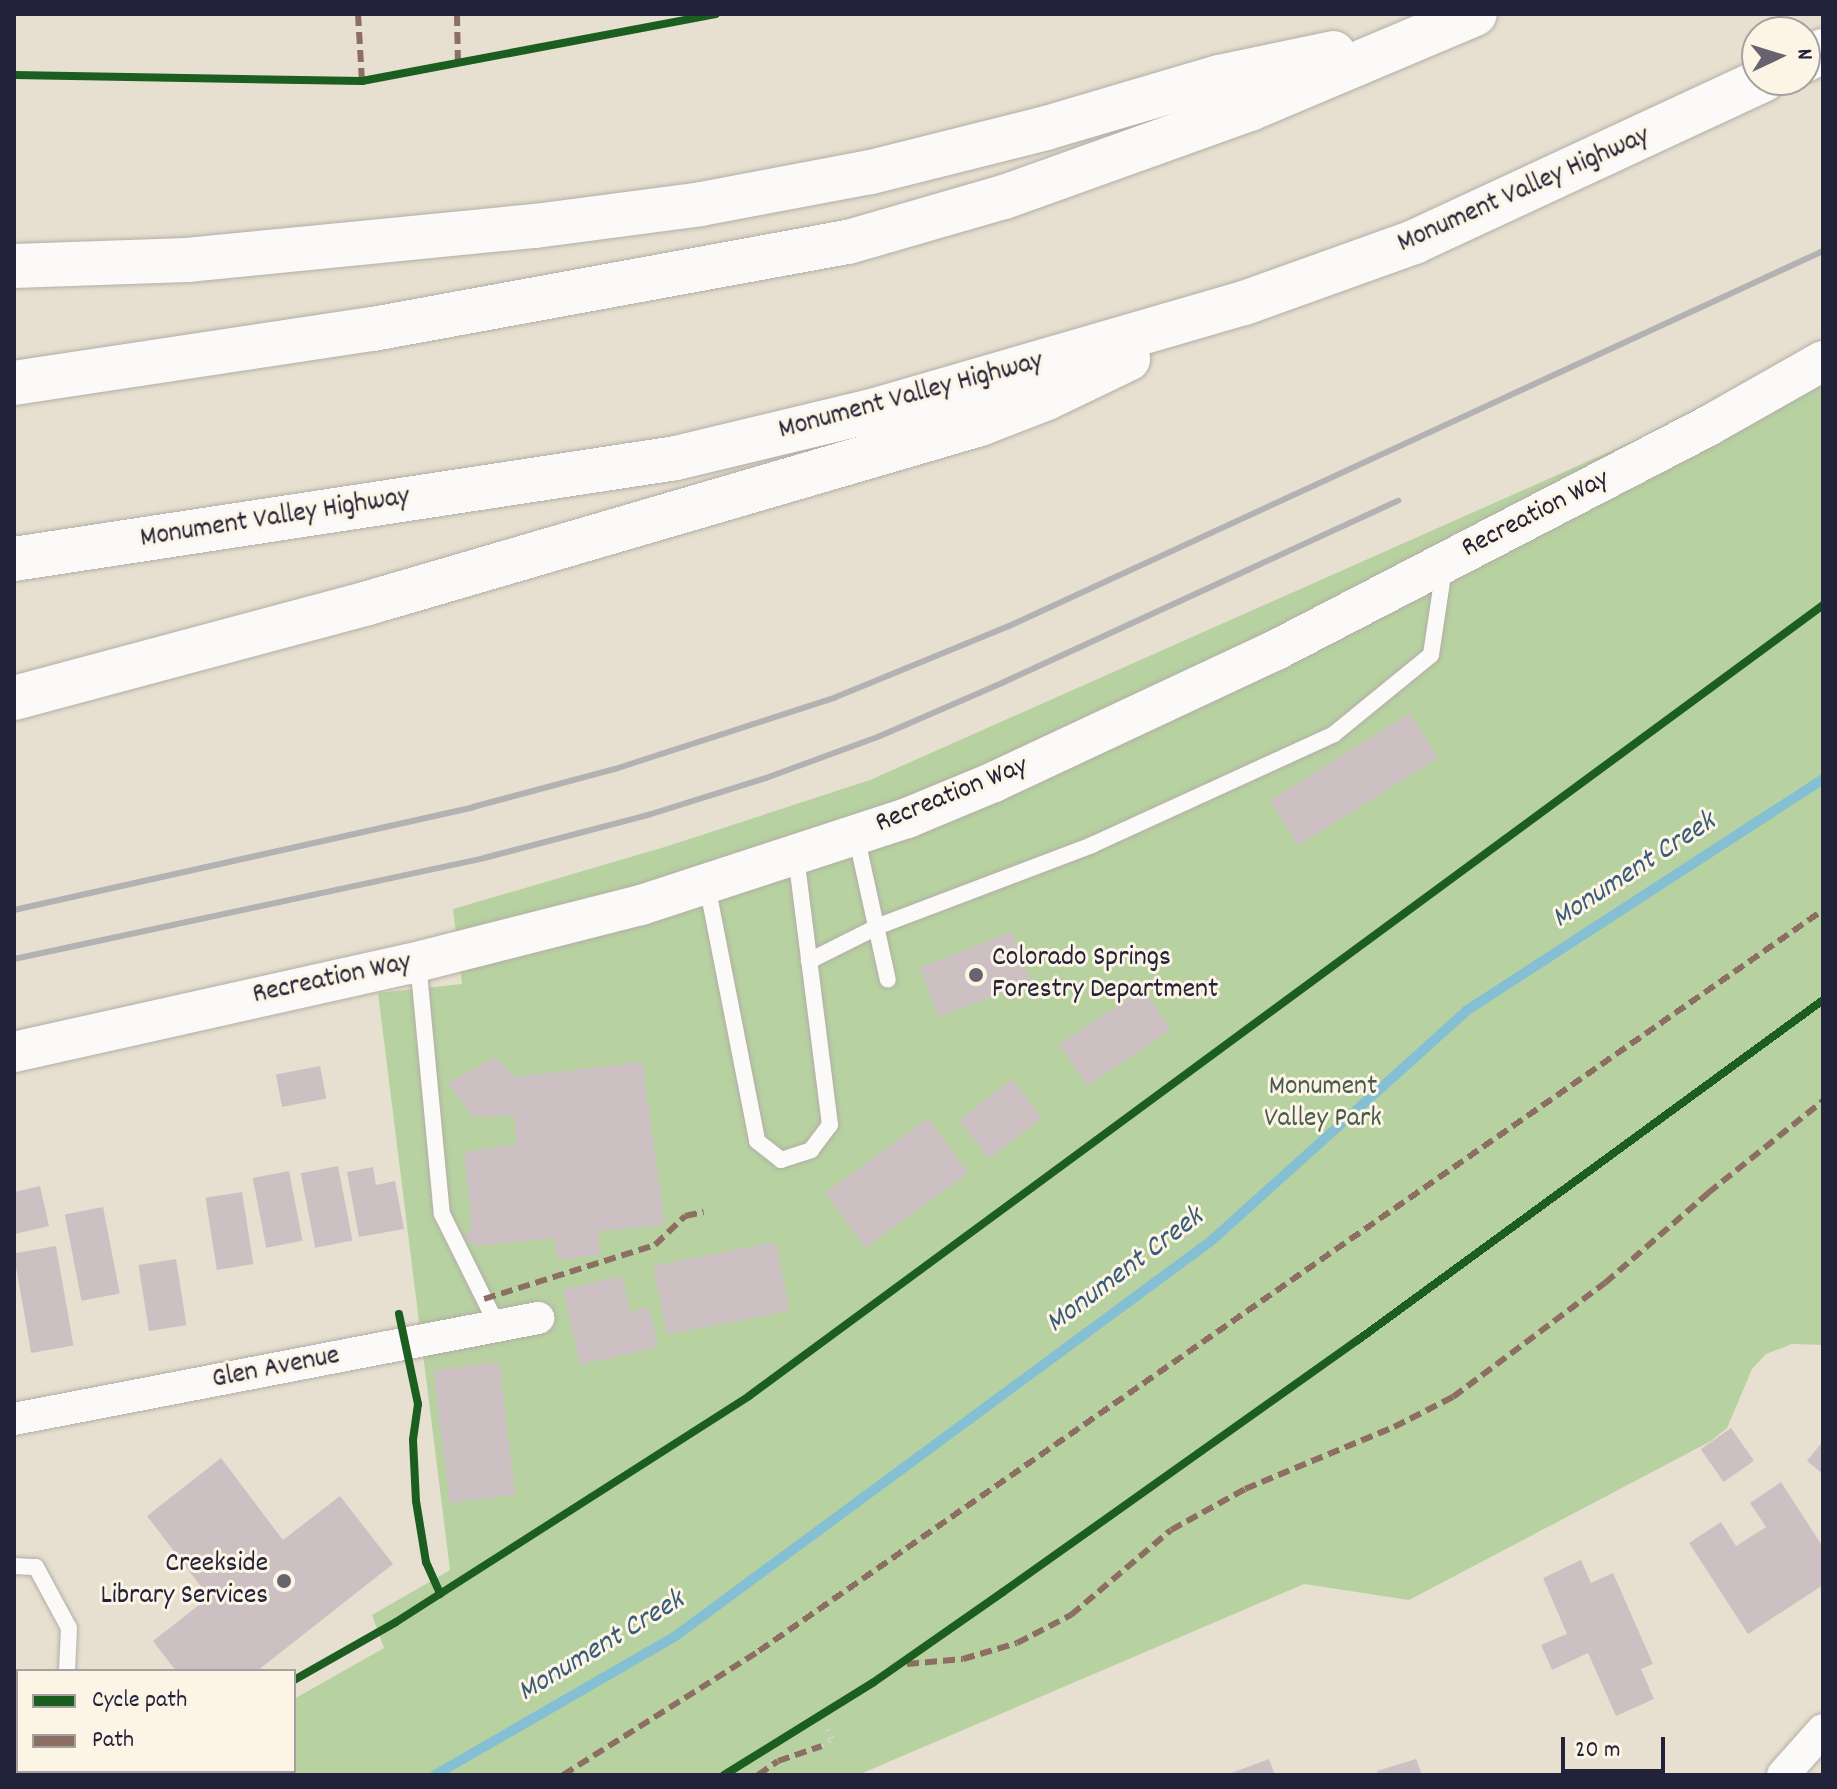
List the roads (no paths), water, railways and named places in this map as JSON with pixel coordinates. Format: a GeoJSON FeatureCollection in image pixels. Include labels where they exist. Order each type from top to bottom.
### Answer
{"type":"FeatureCollection","features":[{"type":"Feature","properties":{"kind":"highway"},"geometry":{"type":"LineString","coordinates":[[14,266],[187,260],[535,226],[701,204],[871,172],[1046,128],[1219,77],[1458,22]]}},
{"type":"Feature","properties":{"kind":"highway"},"geometry":{"type":"LineString","coordinates":[[14,383],[373,329],[848,242],[1004,197],[1250,109],[1458,22]]}},
{"type":"Feature","properties":{"kind":"highway","name":"Monument Valley Highway"},"geometry":{"type":"LineString","coordinates":[[14,559],[676,458],[872,411],[1244,303],[1414,242],[1741,90]]}},
{"type":"Feature","properties":{"kind":"highway"},"geometry":{"type":"LineString","coordinates":[[14,698],[368,603],[980,424],[1047,398],[1244,303]]}},
{"type":"Feature","properties":{"kind":"street","name":"Recreation Way"},"geometry":{"type":"LineString","coordinates":[[14,1052],[418,962],[641,905],[856,835],[994,782],[1276,650],[1708,426],[1823,361]]}},
{"type":"Feature","properties":{"kind":"street","name":"Glen Avenue"},"geometry":{"type":"LineString","coordinates":[[14,1419],[538,1318]]}},
{"type":"Feature","properties":{"kind":"street"},"geometry":{"type":"LineString","coordinates":[[1783,1775],[1823,1730]]}},
{"type":"Feature","properties":{"kind":"lane"},"geometry":{"type":"LineString","coordinates":[[809,961],[879,926],[1092,845],[1334,734],[1431,655],[1444,563]]}},
{"type":"Feature","properties":{"kind":"lane"},"geometry":{"type":"LineString","coordinates":[[856,835],[879,926],[888,980]]}},
{"type":"Feature","properties":{"kind":"lane"},"geometry":{"type":"LineString","coordinates":[[707,883],[757,1141],[781,1160],[811,1150],[830,1125],[796,855]]}},
{"type":"Feature","properties":{"kind":"lane"},"geometry":{"type":"LineString","coordinates":[[418,962],[442,1214],[497,1325]]}},
{"type":"Feature","properties":{"kind":"lane"},"geometry":{"type":"LineString","coordinates":[[14,1566],[36,1567],[69,1628],[67,1669]]}},
{"type":"Feature","properties":{"kind":"waterway","name":"Monument Creek"},"geometry":{"type":"LineString","coordinates":[[435,1775],[677,1635],[1211,1241],[1466,1011],[1823,779]]}},
{"type":"Feature","properties":{"kind":"railway"},"geometry":{"type":"LineString","coordinates":[[14,910],[473,807],[615,769],[836,697],[1007,627],[1823,251]]}},
{"type":"Feature","properties":{"kind":"railway"},"geometry":{"type":"LineString","coordinates":[[14,959],[484,858],[648,815],[766,778],[880,736],[1004,682],[1398,501]]}},
{"type":"Feature","properties":{"kind":"place","name":"Colorado Springs Forestry Department"},"geometry":{"type":"Point","coordinates":[976,975]}},
{"type":"Feature","properties":{"kind":"place","name":"Creekside Library Services"},"geometry":{"type":"Point","coordinates":[284,1581]}},
{"type":"Feature","properties":{"kind":"park label","name":"Monument Valley Park"},"geometry":{"type":"Point","coordinates":[1323,1104]}}]}
